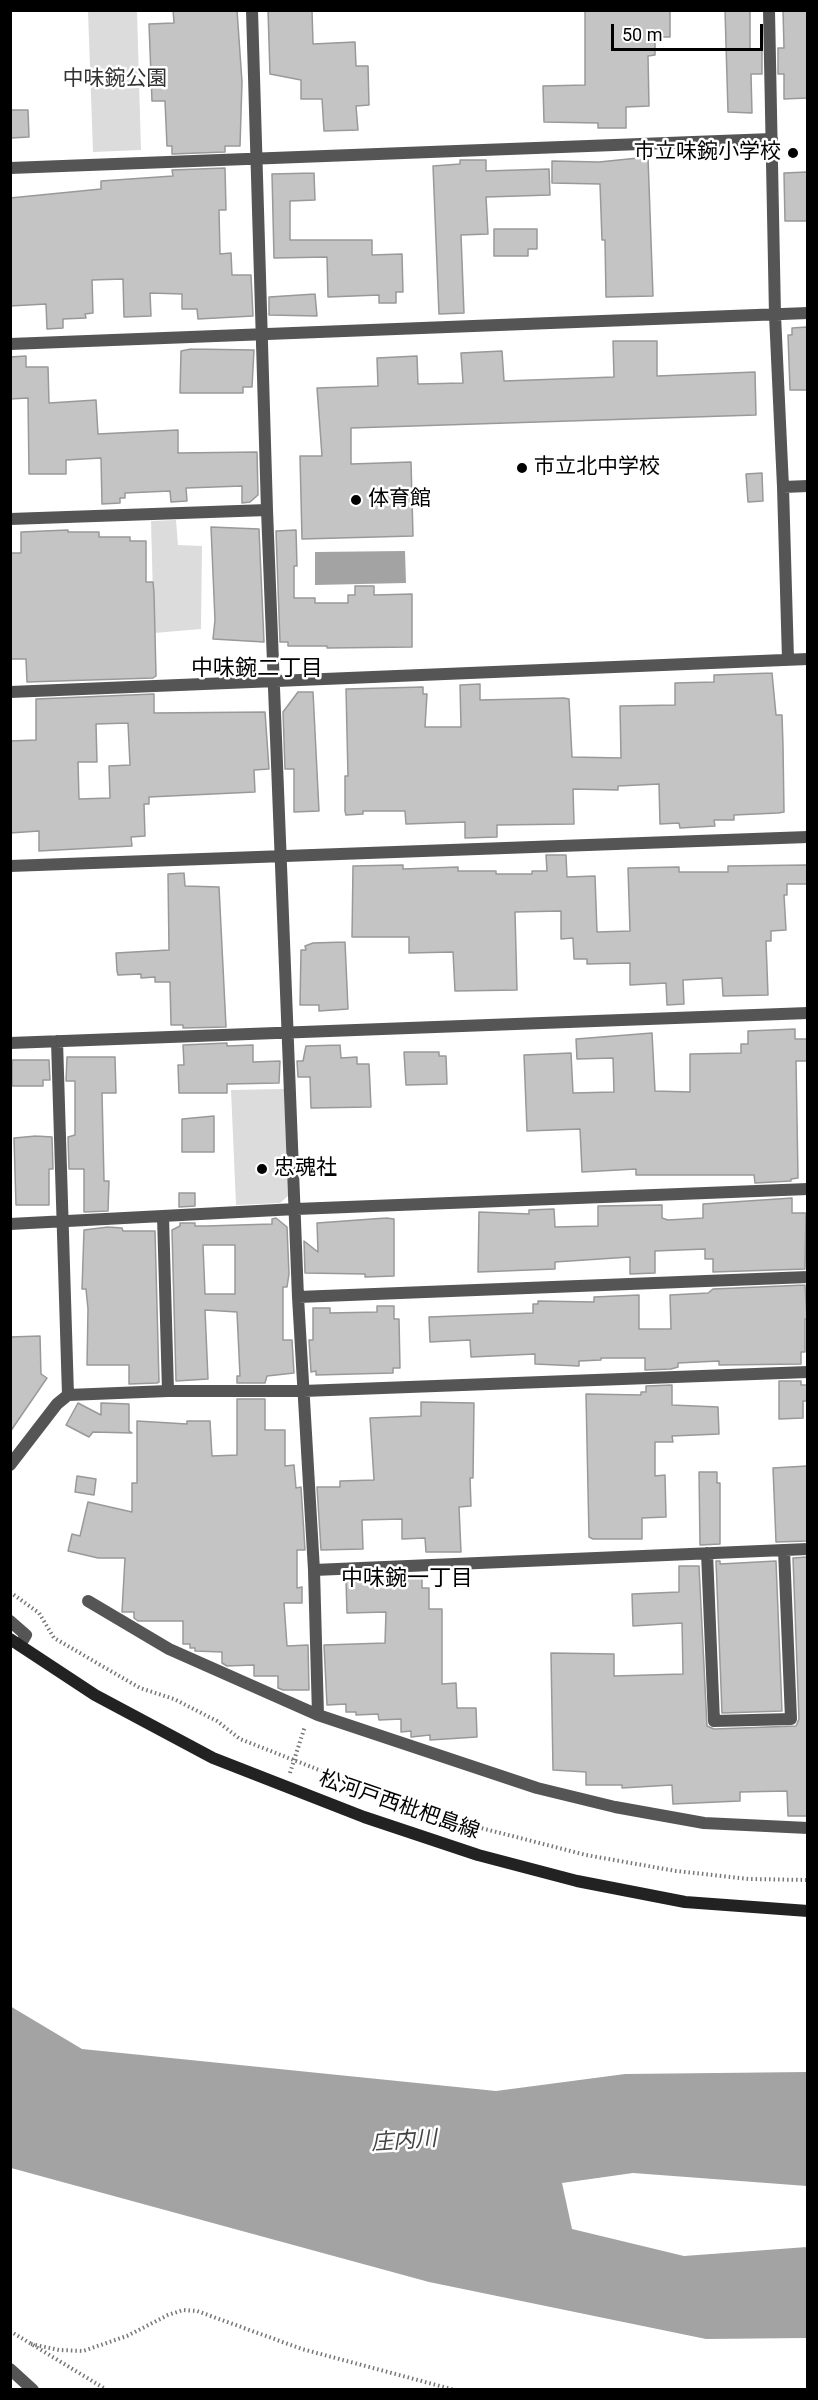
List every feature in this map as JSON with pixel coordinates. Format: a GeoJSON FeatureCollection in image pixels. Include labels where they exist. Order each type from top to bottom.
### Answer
{"type":"FeatureCollection","features":[{"type":"Feature","properties":{"kind":"main road","name":"松河戸西枇杷島線"},"geometry":{"type":"LineString","coordinates":[[15,1642],[95,1695],[213,1758],[364,1817],[478,1855],[577,1881],[685,1902],[807,1911]]}},
{"type":"Feature","properties":{"kind":"street"},"geometry":{"type":"LineString","coordinates":[[252,10],[267,510],[290,1031],[298,1297],[314,1570],[314,1713]]}},
{"type":"Feature","properties":{"kind":"street"},"geometry":{"type":"LineString","coordinates":[[770,10],[774,315],[783,487],[788,659]]}},
{"type":"Feature","properties":{"kind":"street"},"geometry":{"type":"LineString","coordinates":[[10,168],[772,139]]}},
{"type":"Feature","properties":{"kind":"street"},"geometry":{"type":"LineString","coordinates":[[10,344],[807,313]]}},
{"type":"Feature","properties":{"kind":"street"},"geometry":{"type":"LineString","coordinates":[[783,487],[807,486]]}},
{"type":"Feature","properties":{"kind":"street"},"geometry":{"type":"LineString","coordinates":[[10,519],[267,510]]}},
{"type":"Feature","properties":{"kind":"street"},"geometry":{"type":"LineString","coordinates":[[10,692],[807,659]]}},
{"type":"Feature","properties":{"kind":"street"},"geometry":{"type":"LineString","coordinates":[[10,867],[807,837]]}},
{"type":"Feature","properties":{"kind":"street"},"geometry":{"type":"LineString","coordinates":[[10,1043],[807,1013]]}},
{"type":"Feature","properties":{"kind":"street"},"geometry":{"type":"LineString","coordinates":[[57,1041],[68,1395]]}},
{"type":"Feature","properties":{"kind":"street"},"geometry":{"type":"LineString","coordinates":[[10,1224],[296,1209],[807,1189]]}},
{"type":"Feature","properties":{"kind":"street"},"geometry":{"type":"LineString","coordinates":[[163,1216],[168,1391]]}},
{"type":"Feature","properties":{"kind":"street"},"geometry":{"type":"LineString","coordinates":[[298,1297],[807,1278]]}},
{"type":"Feature","properties":{"kind":"street"},"geometry":{"type":"LineString","coordinates":[[10,1465],[57,1404],[68,1395],[168,1391],[303,1391],[807,1372]]}},
{"type":"Feature","properties":{"kind":"street"},"geometry":{"type":"LineString","coordinates":[[314,1570],[807,1549]]}},
{"type":"Feature","properties":{"kind":"street"},"geometry":{"type":"LineString","coordinates":[[707,1553],[714,1721],[791,1719],[784,1550]]}},
{"type":"Feature","properties":{"kind":"street"},"geometry":{"type":"LineString","coordinates":[[88,1601],[169,1648],[314,1713],[537,1788],[615,1807],[704,1823],[807,1828]]}},
{"type":"Feature","properties":{"kind":"street"},"geometry":{"type":"LineString","coordinates":[[10,1621],[26,1635],[15,1642]]}},
{"type":"Feature","properties":{"kind":"street"},"geometry":{"type":"LineString","coordinates":[[10,2369],[33,2390]]}},
{"type":"Feature","properties":{"kind":"path"},"geometry":{"type":"LineString","coordinates":[[10,1592],[39,1613],[54,1638],[140,1689],[174,1699],[217,1721],[240,1739],[294,1758],[378,1793],[481,1828],[586,1855],[676,1871],[749,1879],[807,1880]]}},
{"type":"Feature","properties":{"kind":"path"},"geometry":{"type":"LineString","coordinates":[[285,1786],[294,1758],[314,1713]]}},
{"type":"Feature","properties":{"kind":"path"},"geometry":{"type":"LineString","coordinates":[[31,2344],[59,2350],[83,2351],[127,2336],[168,2315],[183,2310],[197,2311],[302,2349],[455,2390]]}},
{"type":"Feature","properties":{"kind":"path"},"geometry":{"type":"LineString","coordinates":[[10,2331],[107,2390]]}},
{"type":"Feature","properties":{"kind":"green space","name":"中味鋺公園"},"geometry":{"type":"Polygon","coordinates":[[[88,11],[137,11],[141,150],[93,152],[88,11]]]}},
{"type":"Feature","properties":{"kind":"green space"},"geometry":{"type":"Polygon","coordinates":[[[176,520],[178,545],[202,546],[201,629],[154,633],[151,521],[176,520]]]}},
{"type":"Feature","properties":{"kind":"green space"},"geometry":{"type":"Polygon","coordinates":[[[284,1089],[288,1196],[280,1203],[236,1205],[231,1090],[284,1089]]]}},
{"type":"Feature","properties":{"kind":"water"},"geometry":{"type":"Polygon","coordinates":[[[405,551],[406,583],[315,585],[315,552],[405,551]]]}},
{"type":"Feature","properties":{"kind":"water","name":"庄内川"},"geometry":{"type":"Polygon","coordinates":[[[10,2006],[82,2049],[496,2091],[625,2074],[807,2072],[807,2186],[633,2173],[562,2183],[572,2229],[684,2256],[807,2247],[807,2338],[706,2339],[429,2282],[11,2168],[10,2006]]]}},
{"type":"Feature","properties":{"kind":"building"},"geometry":{"type":"Polygon","coordinates":[[[173,10],[237,10],[242,82],[240,146],[225,146],[225,152],[172,154],[172,146],[167,146],[165,101],[152,101],[149,24],[174,23],[173,10]]]}},
{"type":"Feature","properties":{"kind":"building"},"geometry":{"type":"Polygon","coordinates":[[[268,10],[312,10],[313,44],[355,42],[356,66],[368,66],[369,105],[356,106],[358,130],[324,131],[322,99],[301,99],[301,80],[270,74],[268,10]]]}},
{"type":"Feature","properties":{"kind":"building"},"geometry":{"type":"Polygon","coordinates":[[[585,10],[670,10],[670,37],[655,37],[655,55],[648,56],[649,106],[626,107],[626,128],[598,128],[598,123],[544,122],[543,86],[585,85],[585,10]]]}},
{"type":"Feature","properties":{"kind":"building"},"geometry":{"type":"Polygon","coordinates":[[[725,10],[750,10],[750,49],[762,49],[762,74],[751,74],[752,113],[728,112],[725,10]]]}},
{"type":"Feature","properties":{"kind":"building"},"geometry":{"type":"Polygon","coordinates":[[[783,10],[807,10],[807,98],[784,99],[784,74],[778,74],[778,48],[784,48],[783,10]]]}},
{"type":"Feature","properties":{"kind":"building"},"geometry":{"type":"Polygon","coordinates":[[[10,110],[28,110],[29,137],[11,138],[10,110]]]}},
{"type":"Feature","properties":{"kind":"building"},"geometry":{"type":"Polygon","coordinates":[[[648,157],[653,296],[606,297],[605,240],[602,240],[600,184],[552,183],[552,161],[599,162],[648,157]]]}},
{"type":"Feature","properties":{"kind":"building"},"geometry":{"type":"Polygon","coordinates":[[[460,160],[486,160],[486,171],[549,169],[550,195],[486,197],[488,234],[461,235],[464,313],[439,314],[433,166],[460,164],[460,160]]]}},
{"type":"Feature","properties":{"kind":"building"},"geometry":{"type":"Polygon","coordinates":[[[225,168],[226,210],[219,210],[220,254],[231,253],[232,275],[251,275],[253,316],[198,319],[197,309],[182,309],[182,294],[150,293],[151,316],[124,317],[123,279],[92,280],[93,313],[85,314],[86,318],[63,319],[63,328],[47,329],[46,304],[10,306],[10,198],[101,189],[101,181],[173,176],[172,170],[225,168]]]}},
{"type":"Feature","properties":{"kind":"building"},"geometry":{"type":"Polygon","coordinates":[[[807,172],[807,221],[785,221],[784,173],[807,172]]]}},
{"type":"Feature","properties":{"kind":"building"},"geometry":{"type":"Polygon","coordinates":[[[314,173],[315,200],[290,201],[290,240],[372,240],[372,255],[402,254],[403,292],[396,292],[396,303],[379,303],[379,295],[328,297],[327,257],[274,258],[272,174],[314,173]]]}},
{"type":"Feature","properties":{"kind":"building"},"geometry":{"type":"Polygon","coordinates":[[[494,229],[537,229],[537,249],[528,249],[528,256],[494,256],[494,229]]]}},
{"type":"Feature","properties":{"kind":"building"},"geometry":{"type":"Polygon","coordinates":[[[315,294],[317,316],[269,315],[269,297],[315,294]]]}},
{"type":"Feature","properties":{"kind":"building"},"geometry":{"type":"Polygon","coordinates":[[[807,327],[807,390],[790,390],[788,335],[792,335],[792,328],[807,327]]]}},
{"type":"Feature","properties":{"kind":"building"},"geometry":{"type":"Polygon","coordinates":[[[613,341],[657,341],[657,376],[755,372],[756,415],[351,428],[351,464],[411,462],[413,536],[302,539],[300,456],[322,456],[317,388],[378,386],[377,358],[417,356],[418,384],[463,383],[461,353],[502,351],[504,381],[614,377],[613,341]]]}},
{"type":"Feature","properties":{"kind":"building"},"geometry":{"type":"Polygon","coordinates":[[[191,349],[254,350],[252,387],[243,387],[243,393],[180,393],[181,351],[191,349]]]}},
{"type":"Feature","properties":{"kind":"building"},"geometry":{"type":"Polygon","coordinates":[[[26,356],[26,367],[48,367],[49,403],[96,400],[98,434],[178,430],[178,453],[257,452],[258,495],[250,502],[242,503],[242,486],[186,488],[187,501],[171,502],[170,491],[125,493],[125,498],[120,498],[120,503],[102,504],[101,458],[66,460],[66,474],[29,474],[28,398],[10,399],[10,357],[26,356]]]}},
{"type":"Feature","properties":{"kind":"building"},"geometry":{"type":"Polygon","coordinates":[[[762,473],[763,501],[748,502],[746,474],[762,473]]]}},
{"type":"Feature","properties":{"kind":"building"},"geometry":{"type":"Polygon","coordinates":[[[211,527],[259,529],[264,642],[213,639],[215,620],[211,527]]]}},
{"type":"Feature","properties":{"kind":"building"},"geometry":{"type":"Polygon","coordinates":[[[68,530],[68,532],[99,532],[99,537],[130,537],[130,541],[146,541],[146,582],[153,582],[154,593],[156,676],[153,678],[27,682],[26,659],[10,659],[10,553],[21,553],[21,532],[68,530]]]}},
{"type":"Feature","properties":{"kind":"building"},"geometry":{"type":"Polygon","coordinates":[[[296,530],[297,566],[294,566],[294,598],[315,598],[315,603],[348,603],[348,595],[355,595],[355,586],[374,586],[374,595],[412,594],[412,647],[327,648],[327,646],[288,646],[288,642],[280,642],[276,531],[296,530]]]}},
{"type":"Feature","properties":{"kind":"building"},"geometry":{"type":"Polygon","coordinates":[[[772,673],[776,715],[782,715],[784,812],[734,815],[734,820],[714,820],[715,826],[680,828],[679,823],[660,824],[659,784],[618,786],[618,790],[573,789],[574,824],[497,825],[497,837],[465,838],[465,822],[406,824],[405,811],[363,811],[363,814],[346,815],[345,776],[348,776],[346,689],[423,687],[423,694],[427,694],[425,727],[461,727],[460,685],[480,684],[480,700],[569,699],[572,757],[621,758],[620,706],[675,705],[675,683],[714,682],[714,675],[772,673]]]}},
{"type":"Feature","properties":{"kind":"building"},"geometry":{"type":"Polygon","coordinates":[[[298,692],[313,692],[319,811],[294,812],[294,769],[285,769],[283,712],[298,692]]]}},
{"type":"Feature","properties":{"kind":"building"},"geometry":{"type":"Polygon","coordinates":[[[154,694],[154,713],[265,712],[269,769],[254,770],[255,792],[149,797],[149,804],[144,804],[145,836],[131,837],[132,846],[39,851],[39,831],[10,833],[10,741],[36,740],[36,699],[154,694]],[[128,723],[96,724],[97,762],[78,762],[79,799],[110,798],[109,766],[130,765],[128,723]]]}},
{"type":"Feature","properties":{"kind":"building"},"geometry":{"type":"Polygon","coordinates":[[[546,855],[566,855],[567,877],[595,876],[597,932],[630,931],[628,868],[679,867],[679,872],[728,872],[728,866],[807,865],[807,884],[787,884],[787,895],[784,895],[786,930],[771,931],[771,941],[766,941],[768,995],[723,996],[722,978],[683,980],[684,1004],[667,1005],[666,983],[630,985],[630,963],[587,964],[587,959],[574,959],[573,938],[561,939],[561,911],[515,912],[517,990],[455,991],[453,952],[409,953],[409,937],[352,937],[353,866],[403,865],[403,869],[458,867],[458,871],[532,874],[532,871],[547,871],[546,855]]]}},
{"type":"Feature","properties":{"kind":"building"},"geometry":{"type":"Polygon","coordinates":[[[184,873],[185,886],[219,887],[226,1027],[183,1028],[183,1025],[171,1025],[170,982],[155,982],[155,977],[141,978],[141,974],[118,975],[116,953],[169,950],[168,874],[184,873]]]}},
{"type":"Feature","properties":{"kind":"building"},"geometry":{"type":"Polygon","coordinates":[[[345,942],[348,1009],[319,1011],[319,1005],[300,1005],[301,950],[306,950],[305,946],[313,943],[345,942]]]}},
{"type":"Feature","properties":{"kind":"building"},"geometry":{"type":"Polygon","coordinates":[[[795,1029],[795,1039],[807,1039],[807,1061],[796,1061],[798,1178],[791,1179],[791,1181],[755,1183],[754,1175],[636,1175],[636,1169],[582,1172],[580,1129],[527,1131],[524,1055],[571,1053],[573,1093],[614,1092],[613,1058],[577,1059],[576,1039],[652,1033],[655,1091],[690,1092],[690,1054],[741,1053],[741,1044],[748,1044],[748,1031],[795,1029]]]}},
{"type":"Feature","properties":{"kind":"building"},"geometry":{"type":"Polygon","coordinates":[[[227,1043],[227,1046],[253,1045],[253,1062],[280,1061],[279,1083],[227,1084],[227,1093],[179,1093],[178,1065],[184,1065],[183,1045],[227,1043]]]}},
{"type":"Feature","properties":{"kind":"building"},"geometry":{"type":"Polygon","coordinates":[[[340,1045],[341,1058],[357,1057],[357,1064],[369,1064],[371,1107],[311,1108],[310,1077],[298,1077],[297,1061],[303,1061],[306,1046],[340,1045]]]}},
{"type":"Feature","properties":{"kind":"building"},"geometry":{"type":"Polygon","coordinates":[[[404,1052],[439,1052],[439,1056],[446,1056],[447,1084],[406,1085],[404,1052]]]}},
{"type":"Feature","properties":{"kind":"building"},"geometry":{"type":"Polygon","coordinates":[[[67,1057],[115,1057],[116,1093],[102,1093],[104,1181],[109,1181],[108,1211],[84,1212],[84,1169],[69,1169],[68,1137],[75,1135],[75,1081],[66,1081],[67,1057]]]}},
{"type":"Feature","properties":{"kind":"building"},"geometry":{"type":"Polygon","coordinates":[[[12,1060],[49,1060],[50,1080],[43,1080],[43,1086],[12,1086],[12,1060]]]}},
{"type":"Feature","properties":{"kind":"building"},"geometry":{"type":"Polygon","coordinates":[[[214,1116],[214,1152],[182,1152],[182,1119],[214,1116]]]}},
{"type":"Feature","properties":{"kind":"building"},"geometry":{"type":"Polygon","coordinates":[[[52,1137],[53,1169],[49,1169],[49,1205],[16,1205],[14,1138],[52,1137]]]}},
{"type":"Feature","properties":{"kind":"building"},"geometry":{"type":"Polygon","coordinates":[[[179,1193],[195,1193],[195,1206],[179,1207],[179,1193]]]}},
{"type":"Feature","properties":{"kind":"building"},"geometry":{"type":"Polygon","coordinates":[[[792,1198],[792,1213],[806,1213],[805,1269],[713,1272],[713,1259],[705,1259],[705,1249],[655,1251],[655,1273],[630,1274],[630,1257],[555,1262],[555,1269],[478,1272],[479,1212],[529,1214],[529,1210],[554,1209],[555,1227],[598,1226],[598,1206],[662,1205],[662,1218],[668,1220],[703,1218],[703,1204],[792,1198]]]}},
{"type":"Feature","properties":{"kind":"building"},"geometry":{"type":"Polygon","coordinates":[[[276,1218],[287,1227],[289,1274],[287,1287],[283,1287],[283,1340],[292,1340],[294,1373],[267,1376],[265,1383],[237,1383],[237,1376],[240,1376],[237,1312],[205,1310],[208,1379],[176,1381],[172,1230],[180,1226],[180,1223],[195,1223],[195,1226],[272,1224],[272,1219],[276,1218]],[[203,1245],[205,1294],[235,1294],[235,1245],[203,1245]]]}},
{"type":"Feature","properties":{"kind":"building"},"geometry":{"type":"Polygon","coordinates":[[[394,1219],[394,1276],[365,1277],[365,1274],[305,1273],[304,1241],[318,1252],[317,1223],[394,1219]]]}},
{"type":"Feature","properties":{"kind":"building"},"geometry":{"type":"Polygon","coordinates":[[[122,1228],[123,1231],[155,1231],[159,1382],[157,1383],[129,1384],[129,1365],[87,1365],[88,1309],[86,1289],[82,1289],[84,1230],[122,1228]]]}},
{"type":"Feature","properties":{"kind":"building"},"geometry":{"type":"Polygon","coordinates":[[[805,1285],[807,1319],[805,1319],[805,1352],[801,1352],[801,1364],[719,1365],[719,1361],[678,1363],[678,1367],[671,1369],[645,1370],[645,1358],[601,1358],[601,1360],[579,1361],[579,1366],[535,1364],[535,1354],[471,1357],[470,1340],[430,1342],[429,1317],[533,1313],[533,1304],[538,1304],[538,1301],[594,1302],[594,1297],[639,1295],[639,1329],[671,1329],[670,1295],[708,1293],[713,1289],[805,1285]]]}},
{"type":"Feature","properties":{"kind":"building"},"geometry":{"type":"Polygon","coordinates":[[[377,1306],[394,1306],[394,1319],[399,1319],[400,1368],[393,1368],[393,1373],[316,1375],[316,1371],[311,1372],[309,1340],[313,1340],[313,1308],[330,1308],[330,1313],[377,1312],[377,1306]]]}},
{"type":"Feature","properties":{"kind":"building"},"geometry":{"type":"Polygon","coordinates":[[[40,1336],[41,1374],[47,1378],[10,1432],[10,1337],[40,1336]]]}},
{"type":"Feature","properties":{"kind":"building"},"geometry":{"type":"Polygon","coordinates":[[[779,1381],[801,1381],[801,1385],[807,1385],[807,1401],[803,1401],[803,1418],[779,1419],[779,1381]]]}},
{"type":"Feature","properties":{"kind":"building"},"geometry":{"type":"Polygon","coordinates":[[[672,1385],[672,1405],[718,1407],[719,1434],[672,1436],[673,1442],[655,1442],[655,1476],[665,1475],[666,1517],[642,1518],[642,1539],[593,1539],[589,1537],[586,1394],[641,1395],[641,1392],[646,1392],[646,1386],[672,1385]]]}},
{"type":"Feature","properties":{"kind":"building"},"geometry":{"type":"Polygon","coordinates":[[[237,1399],[265,1399],[265,1430],[285,1430],[285,1466],[294,1465],[296,1488],[301,1487],[305,1550],[297,1550],[297,1588],[302,1587],[302,1603],[284,1603],[287,1646],[308,1645],[309,1690],[283,1690],[278,1688],[278,1676],[254,1676],[254,1665],[227,1666],[222,1663],[222,1652],[195,1651],[195,1648],[190,1648],[190,1644],[183,1644],[183,1621],[138,1621],[134,1618],[134,1612],[122,1612],[125,1558],[98,1558],[68,1551],[72,1534],[80,1536],[88,1502],[132,1512],[132,1483],[137,1483],[137,1421],[187,1424],[187,1421],[210,1421],[212,1456],[237,1455],[237,1399]]]}},
{"type":"Feature","properties":{"kind":"building"},"geometry":{"type":"Polygon","coordinates":[[[421,1402],[474,1403],[473,1478],[470,1478],[471,1506],[459,1507],[461,1552],[426,1552],[425,1538],[402,1539],[402,1519],[362,1520],[363,1549],[321,1550],[317,1487],[340,1487],[340,1481],[374,1480],[370,1418],[421,1416],[421,1402]]]}},
{"type":"Feature","properties":{"kind":"building"},"geometry":{"type":"Polygon","coordinates":[[[78,1403],[101,1415],[101,1403],[129,1404],[129,1431],[132,1433],[93,1432],[89,1437],[66,1425],[78,1403]]]}},
{"type":"Feature","properties":{"kind":"building"},"geometry":{"type":"Polygon","coordinates":[[[807,1466],[807,1541],[776,1542],[773,1468],[807,1466]]]}},
{"type":"Feature","properties":{"kind":"building"},"geometry":{"type":"Polygon","coordinates":[[[699,1472],[717,1472],[717,1483],[720,1483],[720,1544],[700,1545],[699,1472]]]}},
{"type":"Feature","properties":{"kind":"building"},"geometry":{"type":"Polygon","coordinates":[[[77,1476],[96,1479],[94,1495],[75,1492],[77,1476]]]}},
{"type":"Feature","properties":{"kind":"building"},"geometry":{"type":"Polygon","coordinates":[[[807,1557],[807,1816],[788,1816],[787,1791],[740,1792],[740,1801],[673,1804],[672,1785],[622,1788],[622,1785],[586,1785],[586,1772],[553,1770],[551,1653],[614,1654],[614,1676],[683,1674],[682,1623],[633,1626],[632,1594],[679,1592],[679,1566],[699,1566],[707,1726],[714,1729],[796,1726],[799,1719],[793,1558],[807,1557]]]}},
{"type":"Feature","properties":{"kind":"building"},"geometry":{"type":"Polygon","coordinates":[[[716,1561],[720,1561],[720,1564],[776,1561],[782,1711],[722,1713],[716,1561]]]}},
{"type":"Feature","properties":{"kind":"building"},"geometry":{"type":"Polygon","coordinates":[[[407,1577],[422,1577],[422,1588],[429,1588],[429,1609],[442,1609],[442,1684],[456,1683],[457,1708],[476,1708],[477,1737],[430,1740],[430,1735],[411,1737],[411,1731],[401,1732],[401,1719],[379,1720],[378,1714],[356,1715],[356,1712],[346,1712],[346,1704],[327,1705],[324,1645],[385,1643],[386,1612],[347,1613],[346,1580],[407,1582],[407,1577]]]}},
{"type":"Feature","properties":{"kind":"place","name":"市立味鋺小学校"},"geometry":{"type":"Point","coordinates":[793,153]}},
{"type":"Feature","properties":{"kind":"place","name":"市立北中学校"},"geometry":{"type":"Point","coordinates":[522,468]}},
{"type":"Feature","properties":{"kind":"place","name":"体育館"},"geometry":{"type":"Point","coordinates":[356,500]}},
{"type":"Feature","properties":{"kind":"place","name":"忠魂社"},"geometry":{"type":"Point","coordinates":[262,1169]}},
{"type":"Feature","properties":{"kind":"district","name":"中味鋺二丁目"},"geometry":{"type":"Point","coordinates":[257,669]}},
{"type":"Feature","properties":{"kind":"district","name":"中味鋺一丁目"},"geometry":{"type":"Point","coordinates":[407,1579]}}]}
